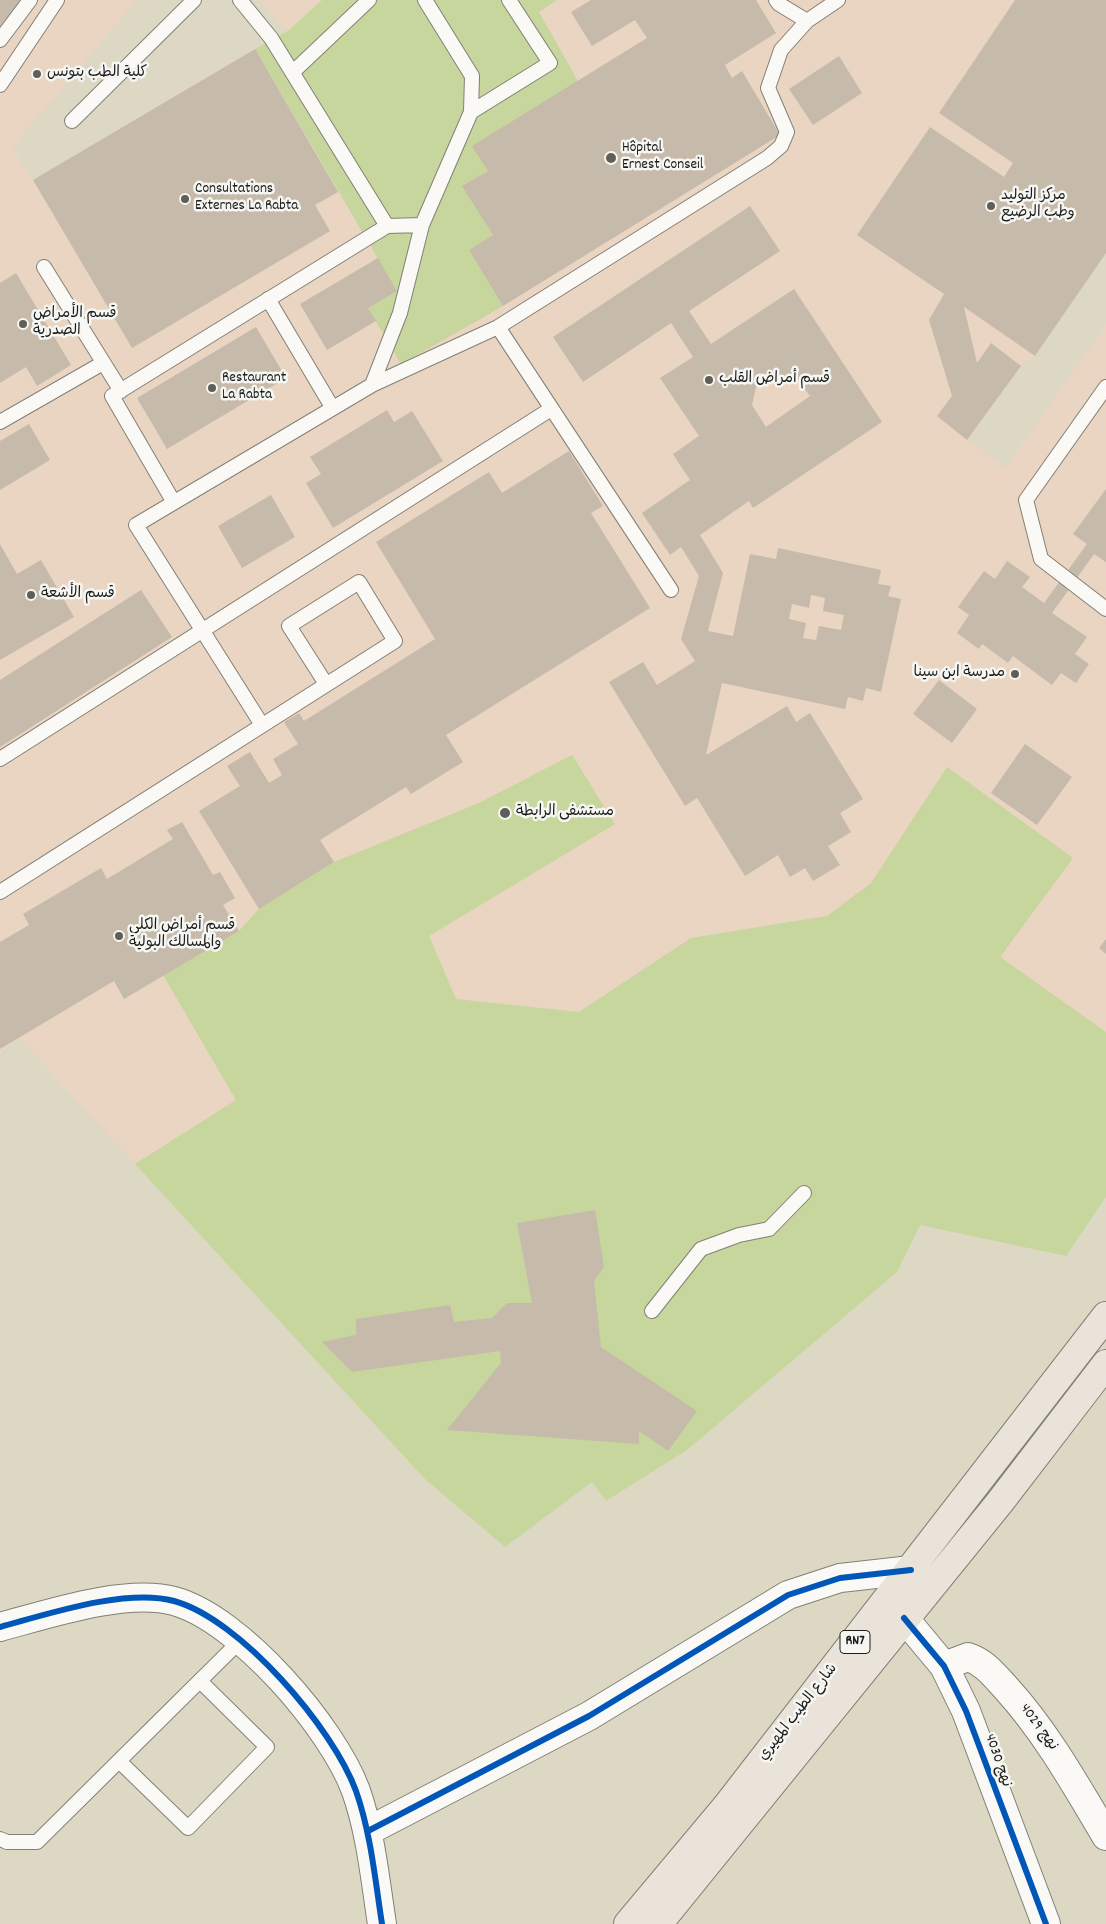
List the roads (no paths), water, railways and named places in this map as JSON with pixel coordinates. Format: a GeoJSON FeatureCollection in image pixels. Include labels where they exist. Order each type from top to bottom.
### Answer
{"type":"FeatureCollection","features":[{"type":"Feature","properties":{"kind":"main road","name":"شارع الطيب المهيري"},"geometry":{"type":"LineString","coordinates":[[628,1924],[726,1807],[1106,1316]]}},
{"type":"Feature","properties":{"kind":"main road","name":"شارع الطيب المهيري"},"geometry":{"type":"LineString","coordinates":[[658,1924],[904,1618],[1000,1502],[1103,1368]]}},
{"type":"Feature","properties":{"kind":"street"},"geometry":{"type":"LineString","coordinates":[[368,1831],[589,1716],[788,1595],[840,1578],[911,1570]]}},
{"type":"Feature","properties":{"kind":"street"},"geometry":{"type":"LineString","coordinates":[[0,1627],[96,1603],[134,1597],[174,1601],[208,1618],[241,1640],[312,1714],[337,1754],[355,1789],[368,1831],[382,1924]]}},
{"type":"Feature","properties":{"kind":"street","name":"نهج 4030"},"geometry":{"type":"LineString","coordinates":[[904,1618],[944,1666],[966,1711],[990,1782],[1046,1924]]}},
{"type":"Feature","properties":{"kind":"street","name":"نهج 4029"},"geometry":{"type":"LineString","coordinates":[[944,1666],[968,1657],[987,1668],[1032,1719],[1059,1757],[1106,1836]]}},
{"type":"Feature","properties":{"kind":"lane"},"geometry":{"type":"LineString","coordinates":[[0,40],[30,0]]}},
{"type":"Feature","properties":{"kind":"lane"},"geometry":{"type":"LineString","coordinates":[[0,85],[57,0]]}},
{"type":"Feature","properties":{"kind":"lane"},"geometry":{"type":"LineString","coordinates":[[72,120],[194,0]]}},
{"type":"Feature","properties":{"kind":"lane"},"geometry":{"type":"LineString","coordinates":[[240,0],[271,38],[387,226]]}},
{"type":"Feature","properties":{"kind":"lane"},"geometry":{"type":"LineString","coordinates":[[292,72],[369,0]]}},
{"type":"Feature","properties":{"kind":"lane"},"geometry":{"type":"LineString","coordinates":[[372,385],[400,313],[422,225],[471,112],[472,76],[425,0]]}},
{"type":"Feature","properties":{"kind":"lane"},"geometry":{"type":"LineString","coordinates":[[471,112],[550,63],[509,0]]}},
{"type":"Feature","properties":{"kind":"lane"},"geometry":{"type":"LineString","coordinates":[[776,0],[779,4],[807,21]]}},
{"type":"Feature","properties":{"kind":"lane"},"geometry":{"type":"LineString","coordinates":[[262,725],[136,525],[173,501],[372,385],[498,327],[759,163],[781,146],[787,132],[768,88],[781,50],[807,21],[838,0]]}},
{"type":"Feature","properties":{"kind":"lane"},"geometry":{"type":"LineString","coordinates":[[173,501],[112,396],[387,226],[422,225]]}},
{"type":"Feature","properties":{"kind":"lane"},"geometry":{"type":"LineString","coordinates":[[44,267],[121,391]]}},
{"type":"Feature","properties":{"kind":"lane"},"geometry":{"type":"LineString","coordinates":[[268,300],[332,407]]}},
{"type":"Feature","properties":{"kind":"lane"},"geometry":{"type":"LineString","coordinates":[[498,327],[670,590]]}},
{"type":"Feature","properties":{"kind":"lane"},"geometry":{"type":"LineString","coordinates":[[0,422],[103,363]]}},
{"type":"Feature","properties":{"kind":"lane"},"geometry":{"type":"LineString","coordinates":[[1106,387],[1026,500],[1041,560],[1106,609]]}},
{"type":"Feature","properties":{"kind":"lane"},"geometry":{"type":"LineString","coordinates":[[0,759],[551,409]]}},
{"type":"Feature","properties":{"kind":"lane"},"geometry":{"type":"LineString","coordinates":[[0,892],[395,641],[359,582],[289,626],[326,684]]}},
{"type":"Feature","properties":{"kind":"lane"},"geometry":{"type":"LineString","coordinates":[[652,1311],[701,1249],[739,1234],[769,1229],[804,1193]]}},
{"type":"Feature","properties":{"kind":"lane"},"geometry":{"type":"LineString","coordinates":[[0,1840],[7,1842],[37,1842],[241,1640]]}},
{"type":"Feature","properties":{"kind":"lane"},"geometry":{"type":"LineString","coordinates":[[119,1760],[188,1828],[268,1747],[200,1681]]}},
{"type":"Feature","properties":{"kind":"place","name":"كلية الطب بتونس"},"geometry":{"type":"Point","coordinates":[37,74]}},
{"type":"Feature","properties":{"kind":"place","name":"Hôpital Ernest Conseil"},"geometry":{"type":"Point","coordinates":[611,158]}},
{"type":"Feature","properties":{"kind":"place","name":"Consultations Externes La Rabta"},"geometry":{"type":"Point","coordinates":[185,199]}},
{"type":"Feature","properties":{"kind":"place","name":"مركز التوليد وطب الرضيع"},"geometry":{"type":"Point","coordinates":[991,206]}},
{"type":"Feature","properties":{"kind":"place","name":"قسم الأمراض الصدرية"},"geometry":{"type":"Point","coordinates":[23,324]}},
{"type":"Feature","properties":{"kind":"place","name":"قسم أمراض القلب"},"geometry":{"type":"Point","coordinates":[709,380]}},
{"type":"Feature","properties":{"kind":"place","name":"Restaurant La Rabta"},"geometry":{"type":"Point","coordinates":[212,388]}},
{"type":"Feature","properties":{"kind":"place","name":"قسم الأشعة"},"geometry":{"type":"Point","coordinates":[31,595]}},
{"type":"Feature","properties":{"kind":"place","name":"مدرسة ابن سينا"},"geometry":{"type":"Point","coordinates":[1015,674]}},
{"type":"Feature","properties":{"kind":"place","name":"مستشفى الرابطة"},"geometry":{"type":"Point","coordinates":[505,813]}},
{"type":"Feature","properties":{"kind":"place","name":"قسم أمراض الكلى والمسالك البولية"},"geometry":{"type":"Point","coordinates":[119,936]}}]}
